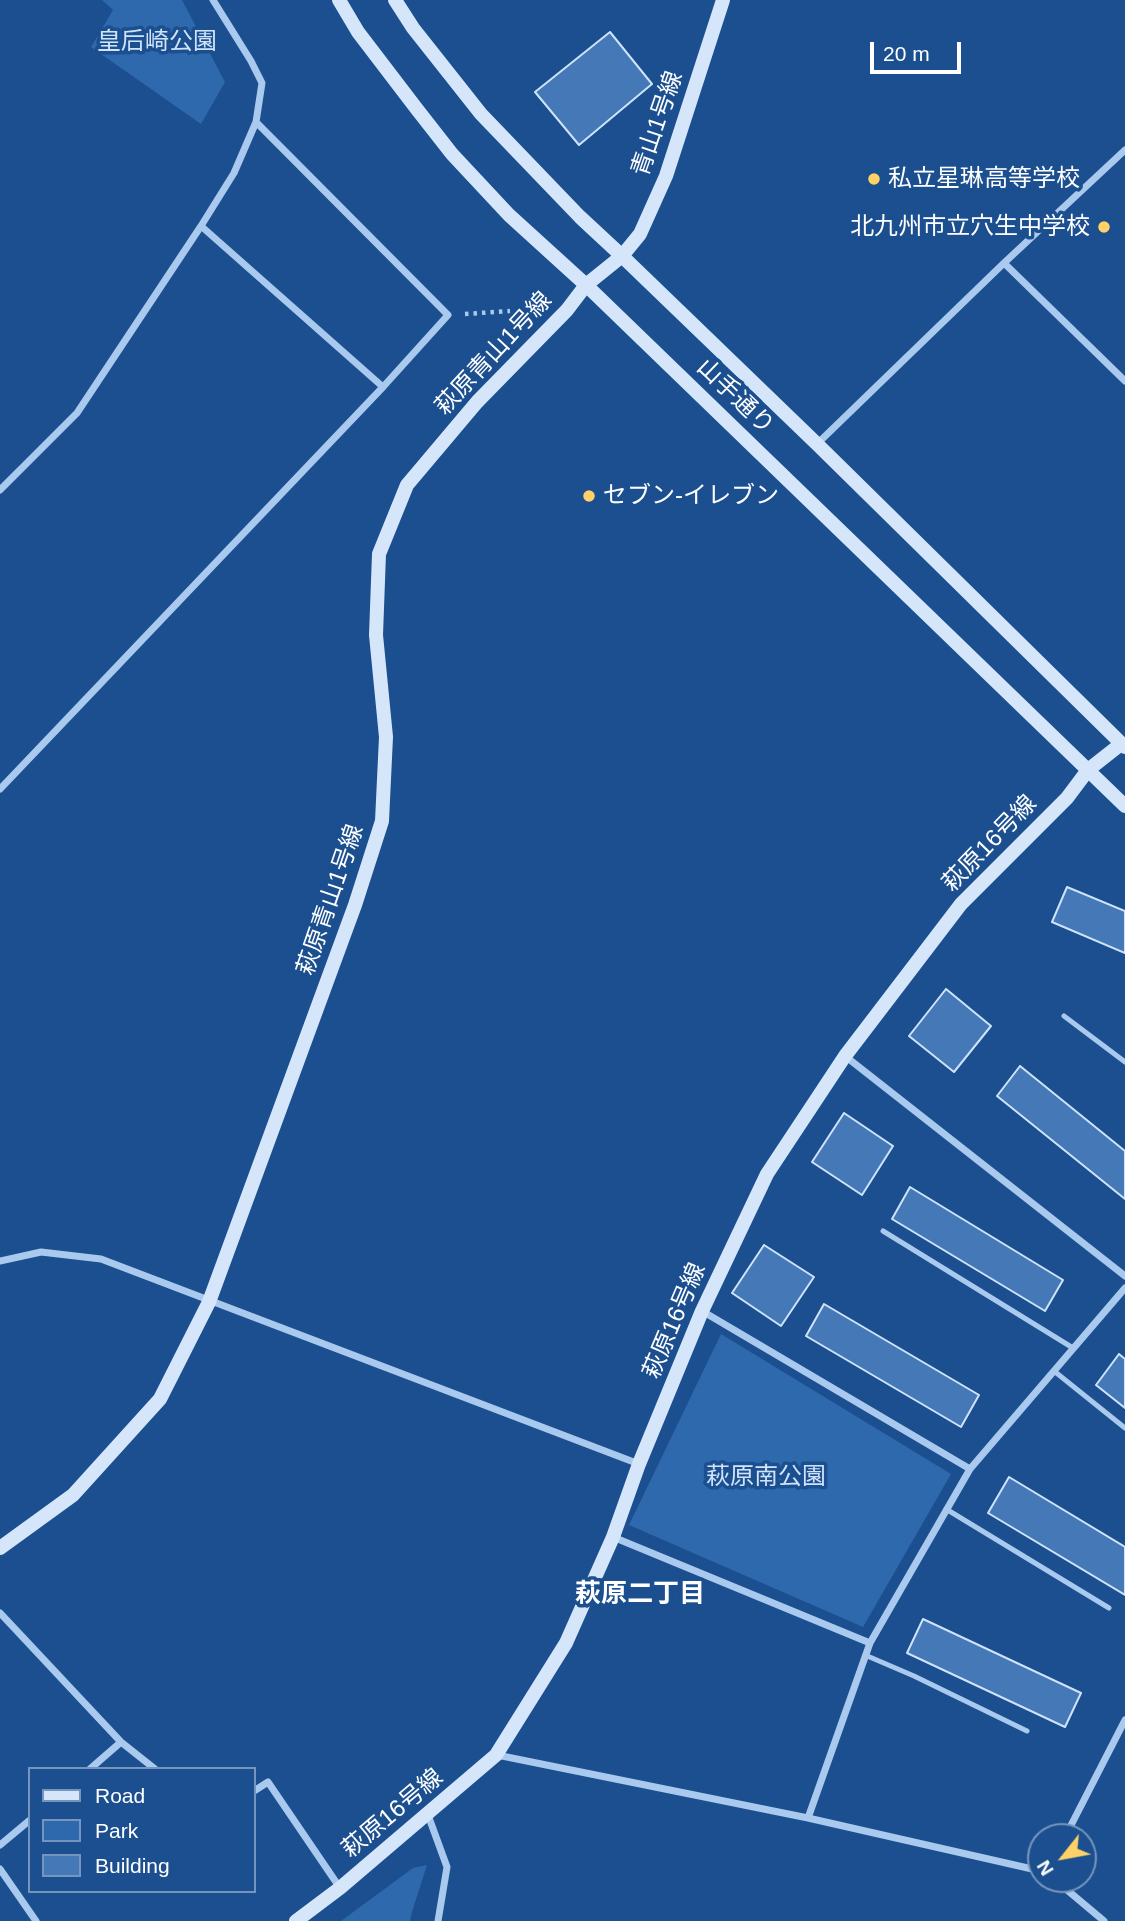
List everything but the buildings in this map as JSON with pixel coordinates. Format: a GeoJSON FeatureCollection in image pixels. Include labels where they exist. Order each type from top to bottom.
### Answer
{"type":"FeatureCollection","features":[{"type":"Feature","properties":{"kind":"street"},"geometry":{"type":"LineString","coordinates":[[0,490],[76,413],[234,173],[256,122],[262,83],[213,0]]}},
{"type":"Feature","properties":{"kind":"street","name":"山手通り"},"geometry":{"type":"LineString","coordinates":[[339,0],[358,32],[452,154],[509,215],[586,285],[1125,806]]}},
{"type":"Feature","properties":{"kind":"street","name":"山手通り"},"geometry":{"type":"LineString","coordinates":[[395,0],[481,114],[580,217],[1124,744]]}},
{"type":"Feature","properties":{"kind":"street","name":"青山1号線"},"geometry":{"type":"LineString","coordinates":[[622,256],[640,234],[666,176],[723,0]]}},
{"type":"Feature","properties":{"kind":"street"},"geometry":{"type":"LineString","coordinates":[[0,789],[383,387],[448,315],[256,122]]}},
{"type":"Feature","properties":{"kind":"street"},"geometry":{"type":"LineString","coordinates":[[817,444],[1125,150]]}},
{"type":"Feature","properties":{"kind":"street"},"geometry":{"type":"LineString","coordinates":[[201,226],[383,387]]}},
{"type":"Feature","properties":{"kind":"street","name":"萩原青山1号線"},"geometry":{"type":"LineString","coordinates":[[0,1548],[73,1495],[160,1399],[209,1302],[355,905],[382,821],[386,737],[376,635],[379,554],[407,485],[477,402],[568,310],[586,285],[622,256]]}},
{"type":"Feature","properties":{"kind":"street"},"geometry":{"type":"LineString","coordinates":[[1004,263],[1125,382]]}},
{"type":"Feature","properties":{"kind":"street","name":"萩原16号線"},"geometry":{"type":"LineString","coordinates":[[296,1921],[428,1815],[496,1755],[566,1643],[613,1537],[639,1464],[702,1311],[767,1174],[845,1056],[961,904],[1067,798],[1088,770],[1124,744]]}},
{"type":"Feature","properties":{"kind":"street"},"geometry":{"type":"LineString","coordinates":[[845,1056],[1125,1276]]}},
{"type":"Feature","properties":{"kind":"street"},"geometry":{"type":"LineString","coordinates":[[0,1261],[41,1252],[101,1259],[639,1464]]}},
{"type":"Feature","properties":{"kind":"street"},"geometry":{"type":"LineString","coordinates":[[808,1818],[870,1643],[946,1509],[970,1469],[1125,1288]]}},
{"type":"Feature","properties":{"kind":"street"},"geometry":{"type":"LineString","coordinates":[[702,1311],[970,1469]]}},
{"type":"Feature","properties":{"kind":"street"},"geometry":{"type":"LineString","coordinates":[[613,1537],[870,1643]]}},
{"type":"Feature","properties":{"kind":"street"},"geometry":{"type":"LineString","coordinates":[[0,1613],[121,1742],[152,1767]]}},
{"type":"Feature","properties":{"kind":"street"},"geometry":{"type":"LineString","coordinates":[[1072,1823],[1125,1720]]}},
{"type":"Feature","properties":{"kind":"street"},"geometry":{"type":"LineString","coordinates":[[92,1767],[121,1742]]}},
{"type":"Feature","properties":{"kind":"street"},"geometry":{"type":"LineString","coordinates":[[496,1755],[808,1818],[1027,1868]]}},
{"type":"Feature","properties":{"kind":"street"},"geometry":{"type":"LineString","coordinates":[[256,1790],[268,1782],[340,1888]]}},
{"type":"Feature","properties":{"kind":"street"},"geometry":{"type":"LineString","coordinates":[[428,1815],[447,1867],[438,1921]]}},
{"type":"Feature","properties":{"kind":"street"},"geometry":{"type":"LineString","coordinates":[[0,1845],[28,1822]]}},
{"type":"Feature","properties":{"kind":"street"},"geometry":{"type":"LineString","coordinates":[[0,1869],[36,1921]]}},
{"type":"Feature","properties":{"kind":"street"},"geometry":{"type":"LineString","coordinates":[[1071,1893],[1104,1921]]}},
{"type":"Feature","properties":{"kind":"lane"},"geometry":{"type":"LineString","coordinates":[[1064,1016],[1125,1062]]}},
{"type":"Feature","properties":{"kind":"lane"},"geometry":{"type":"LineString","coordinates":[[883,1231],[1073,1348]]}},
{"type":"Feature","properties":{"kind":"lane"},"geometry":{"type":"LineString","coordinates":[[1054,1371],[1125,1428]]}},
{"type":"Feature","properties":{"kind":"lane"},"geometry":{"type":"LineString","coordinates":[[946,1509],[1109,1608]]}},
{"type":"Feature","properties":{"kind":"lane"},"geometry":{"type":"LineString","coordinates":[[865,1655],[1027,1731]]}},
{"type":"Feature","properties":{"kind":"path"},"geometry":{"type":"LineString","coordinates":[[448,315],[510,311]]}},
{"type":"Feature","properties":{"kind":"green space","name":"皇后崎公園"},"geometry":{"type":"Polygon","coordinates":[[[102,0],[182,0],[225,82],[201,124],[91,47],[113,10],[102,0]]]}},
{"type":"Feature","properties":{"kind":"green space","name":"萩原南公園"},"geometry":{"type":"Polygon","coordinates":[[[721,1334],[951,1474],[863,1627],[629,1525],[721,1334]]]}},
{"type":"Feature","properties":{"kind":"green space"},"geometry":{"type":"Polygon","coordinates":[[[427,1865],[410,1921],[341,1921],[413,1868],[427,1865]]]}},
{"type":"Feature","properties":{"kind":"place","name":"私立星琳高等学校"},"geometry":{"type":"Point","coordinates":[874,179]}},
{"type":"Feature","properties":{"kind":"place","name":"北九州市立穴生中学校"},"geometry":{"type":"Point","coordinates":[1104,227]}},
{"type":"Feature","properties":{"kind":"place","name":"セブン-イレブン"},"geometry":{"type":"Point","coordinates":[589,496]}},
{"type":"Feature","properties":{"kind":"district","name":"萩原二丁目"},"geometry":{"type":"Point","coordinates":[640,1595]}}]}
